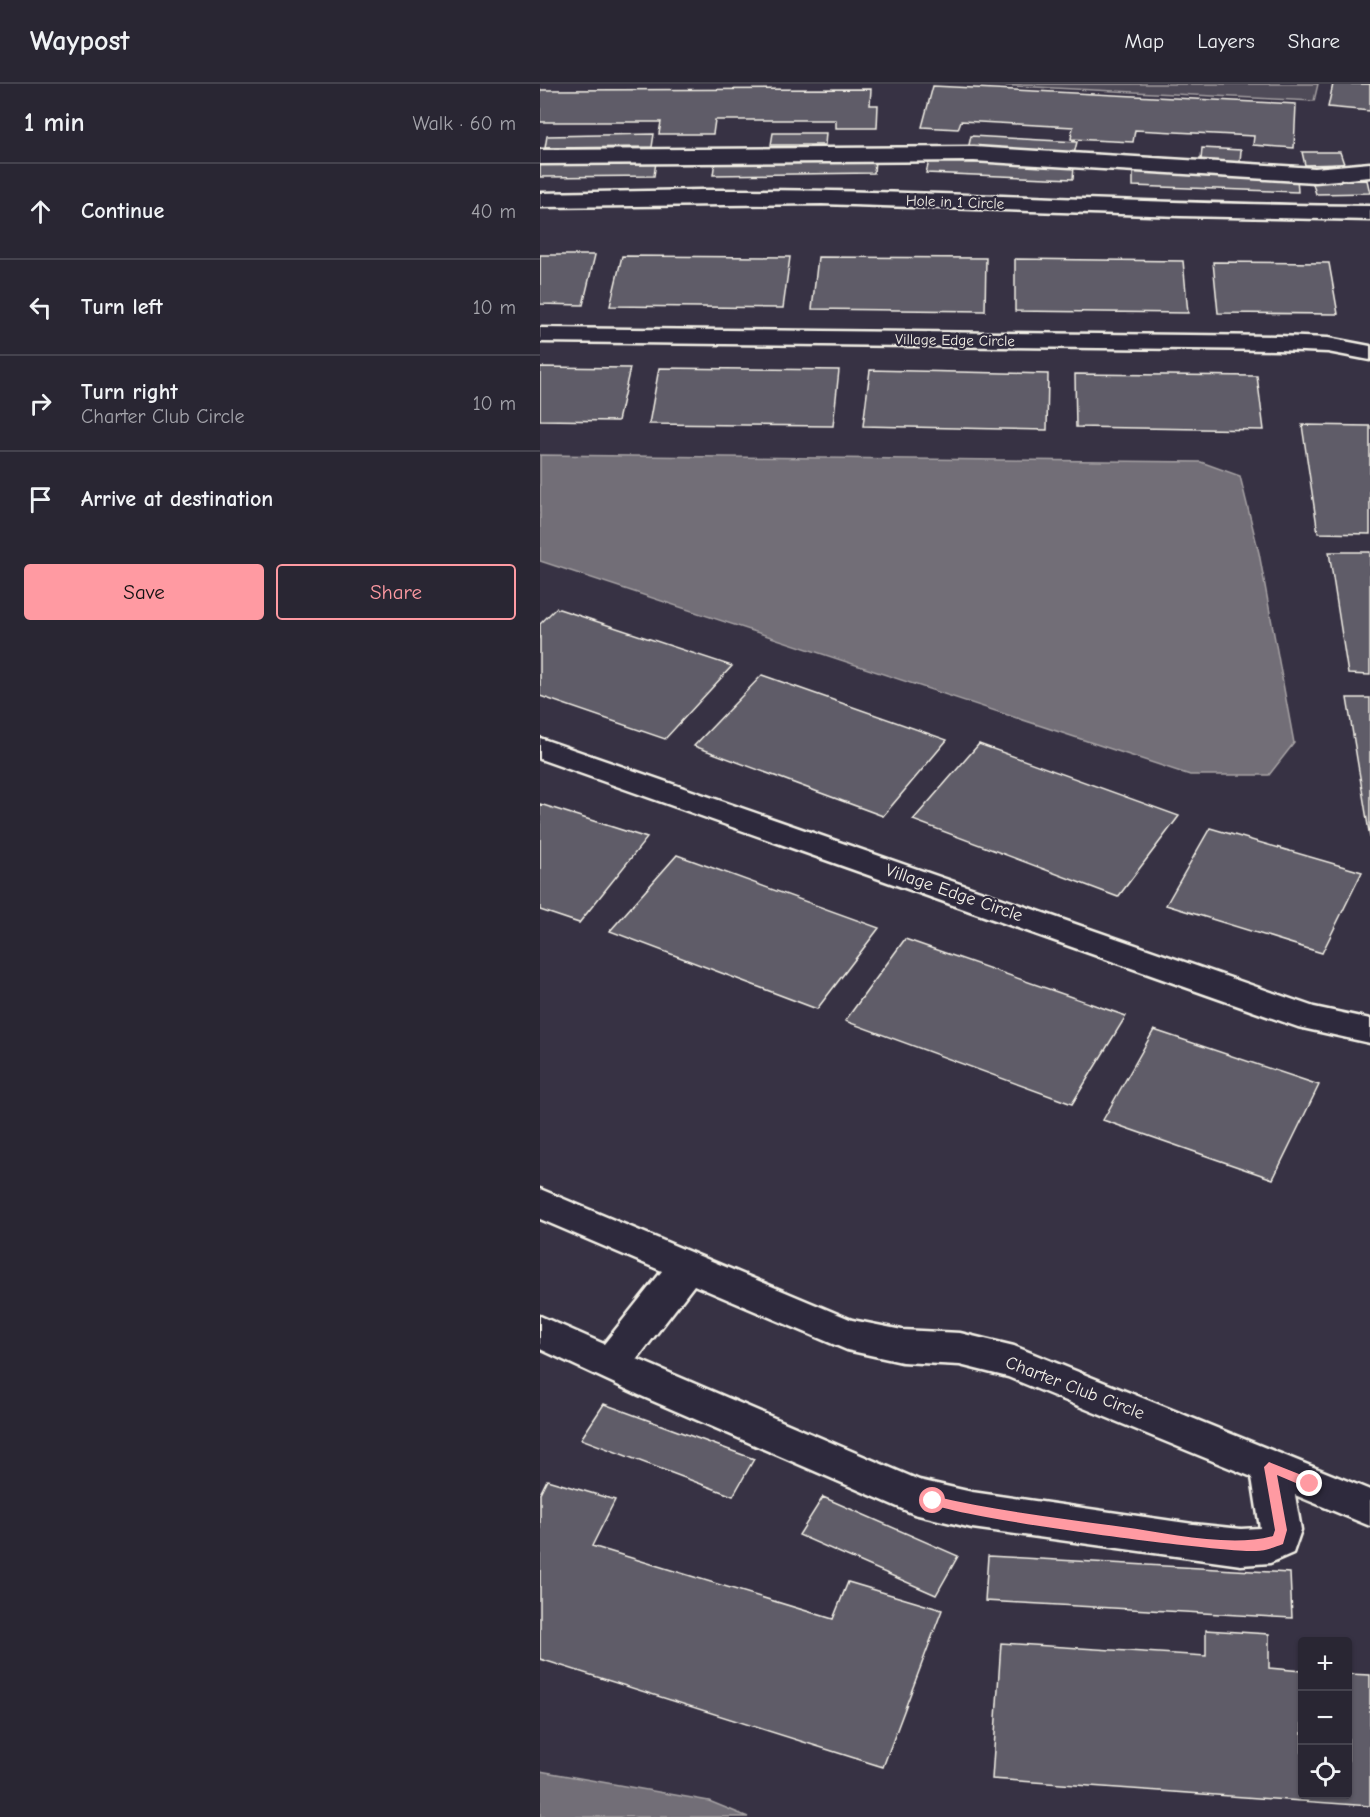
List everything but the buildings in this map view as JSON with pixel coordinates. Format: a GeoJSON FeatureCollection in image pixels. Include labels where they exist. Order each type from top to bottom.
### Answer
{"type":"FeatureCollection","features":[{"type":"Feature","properties":{"kind":"street"},"geometry":{"type":"LineString","coordinates":[[540,157],[974,154],[1105,164],[1315,175],[1370,170]]}},
{"type":"Feature","properties":{"kind":"street"},"geometry":{"type":"LineString","coordinates":[[681,196],[690,156]]}},
{"type":"Feature","properties":{"kind":"street"},"geometry":{"type":"LineString","coordinates":[[1099,207],[1105,164]]}},
{"type":"Feature","properties":{"kind":"street","name":"Hole in 1 Circle"},"geometry":{"type":"LineString","coordinates":[[540,200],[681,196],[861,198],[1099,207],[1370,213]]}},
{"type":"Feature","properties":{"kind":"street","name":"Village Edge Circle"},"geometry":{"type":"LineString","coordinates":[[540,335],[1278,343],[1328,345],[1370,353]]}},
{"type":"Feature","properties":{"kind":"street","name":"Village Edge Circle"},"geometry":{"type":"LineString","coordinates":[[540,748],[1310,1018],[1370,1031]]}},
{"type":"Feature","properties":{"kind":"street","name":"Charter Club Circle"},"geometry":{"type":"LineString","coordinates":[[540,1203],[848,1334],[902,1346],[960,1349],[1014,1362],[1370,1508]]}},
{"type":"Feature","properties":{"kind":"street"},"geometry":{"type":"LineString","coordinates":[[611,1364],[687,1266]]}},
{"type":"Feature","properties":{"kind":"street"},"geometry":{"type":"LineString","coordinates":[[540,1332],[914,1496],[972,1510],[1193,1542],[1241,1547],[1270,1545],[1278,1540],[1281,1530],[1269,1467]]}},
{"type":"Feature","properties":{"kind":"shaded area"},"geometry":{"type":"Polygon","coordinates":[[[976,84],[1318,84],[1314,101],[976,84]]]}},
{"type":"Feature","properties":{"kind":"shaded area"},"geometry":{"type":"Polygon","coordinates":[[[540,455],[1201,462],[1240,476],[1259,553],[1294,743],[1269,775],[1190,775],[540,561],[540,455]]]}},
{"type":"Feature","properties":{"kind":"shaded area"},"geometry":{"type":"Polygon","coordinates":[[[540,1771],[709,1801],[748,1817],[540,1817],[540,1771]]]}},
{"type":"Feature","properties":{"kind":"route"},"geometry":{"type":"LineString","coordinates":[[933,1501],[972,1510],[1241,1547],[1270,1545],[1278,1540],[1281,1530],[1269,1467],[1310,1484]]}}]}
